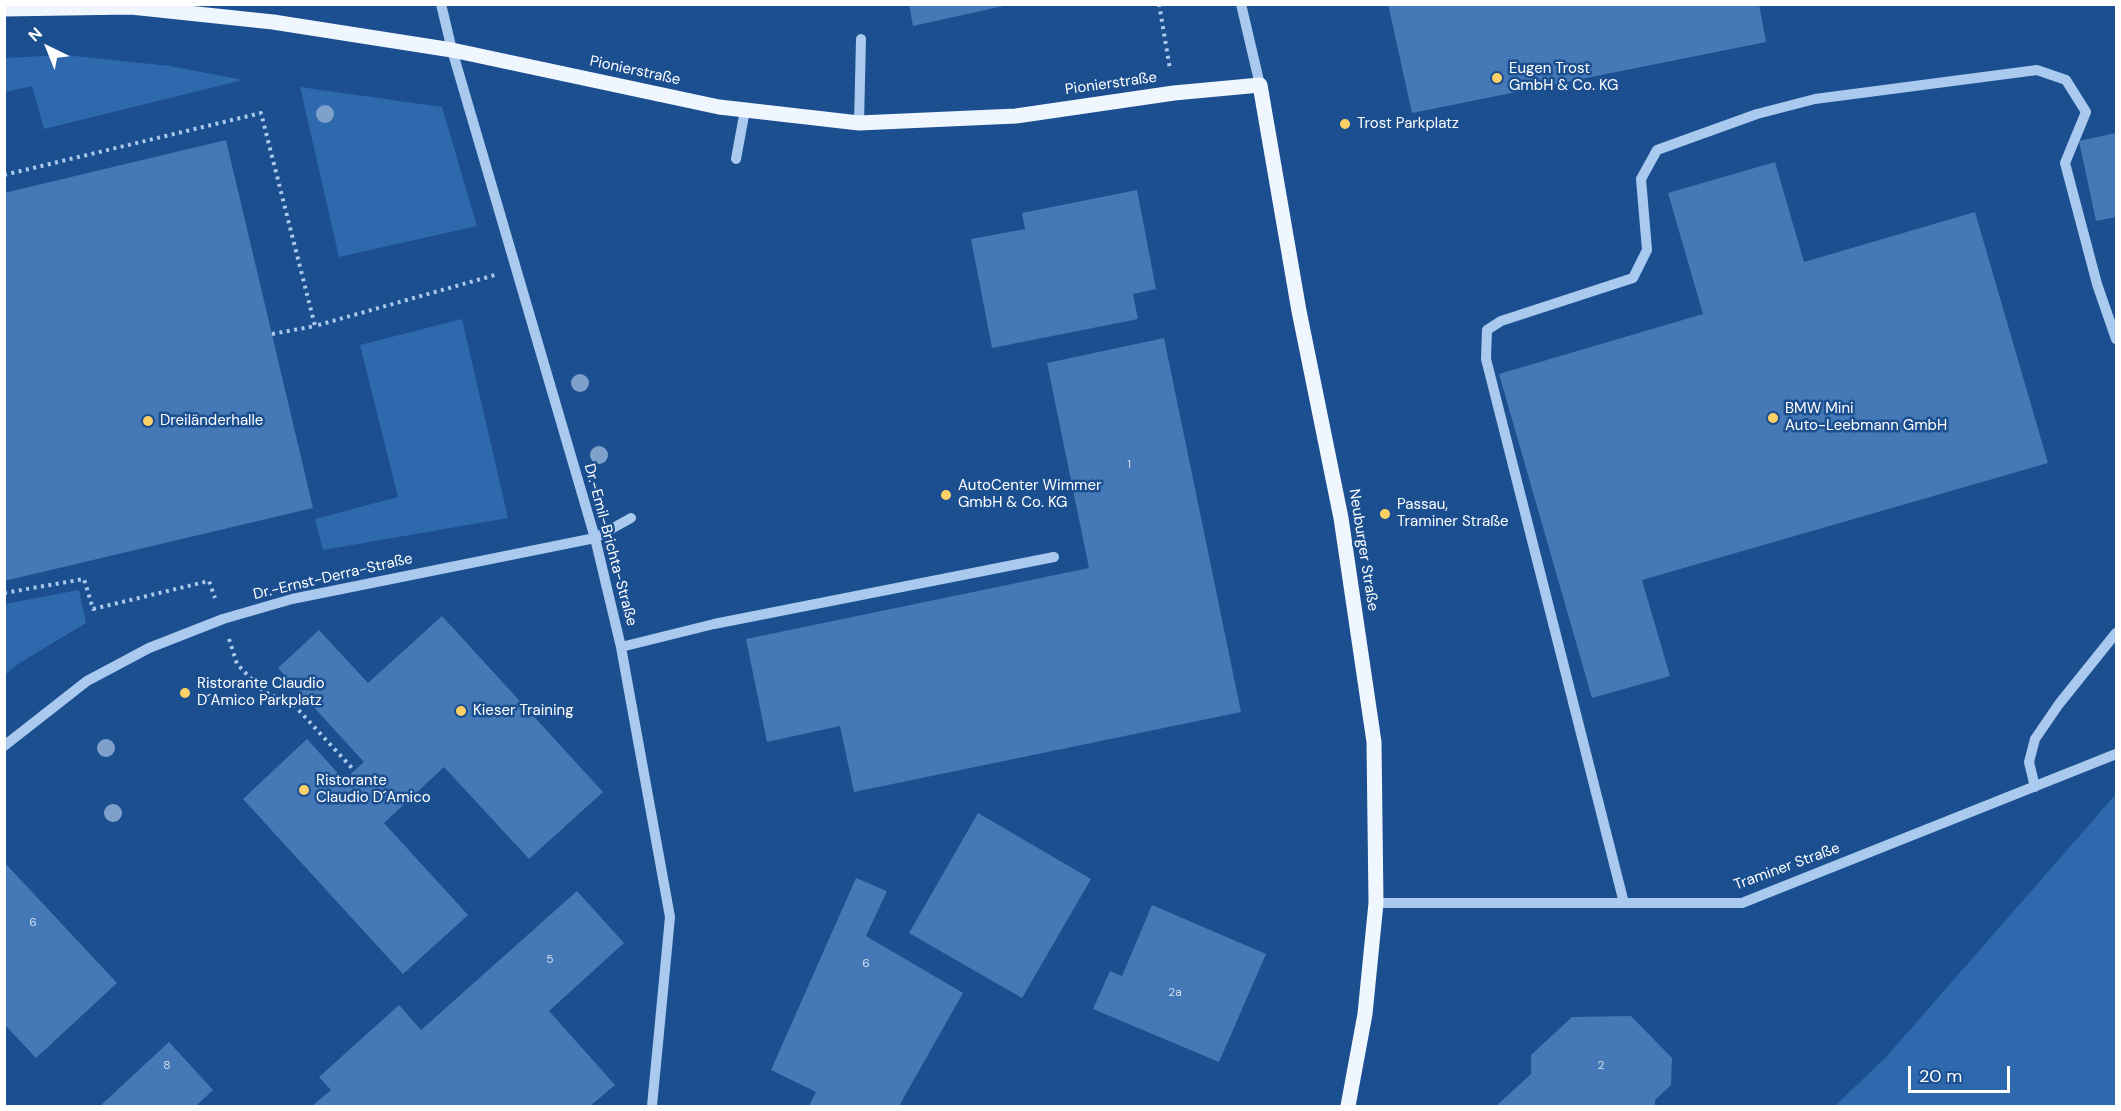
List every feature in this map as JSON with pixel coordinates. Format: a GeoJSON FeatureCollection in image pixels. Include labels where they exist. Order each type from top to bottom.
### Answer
{"type":"FeatureCollection","features":[{"type":"Feature","properties":{"kind":"main road","name":"Pionierstraße"},"geometry":{"type":"LineString","coordinates":[[4,9],[130,7],[273,22],[452,50],[719,107],[859,123],[1016,116],[1174,93],[1260,85]]}},
{"type":"Feature","properties":{"kind":"main road","name":"Neuburger Straße"},"geometry":{"type":"LineString","coordinates":[[1260,85],[1299,311],[1341,518],[1374,742],[1376,903],[1365,1014],[1348,1107]]}},
{"type":"Feature","properties":{"kind":"street","name":"Dr.-Emil-Brichta-Straße"},"geometry":{"type":"LineString","coordinates":[[441,4],[452,50],[595,538],[621,647],[670,917],[652,1107]]}},
{"type":"Feature","properties":{"kind":"street","name":"Neuburger Straße"},"geometry":{"type":"LineString","coordinates":[[1241,4],[1260,85]]}},
{"type":"Feature","properties":{"kind":"street"},"geometry":{"type":"LineString","coordinates":[[859,123],[861,39]]}},
{"type":"Feature","properties":{"kind":"street"},"geometry":{"type":"LineString","coordinates":[[1624,903],[1486,359],[1487,330],[1501,321],[1633,278],[1647,250],[1641,179],[1657,150],[1757,114],[1815,99],[2037,70],[2066,80],[2086,112],[2065,163],[2097,284],[2116,339]]}},
{"type":"Feature","properties":{"kind":"street"},"geometry":{"type":"LineString","coordinates":[[736,159],[745,110]]}},
{"type":"Feature","properties":{"kind":"street","name":"Dr.-Ernst-Derra-Straße"},"geometry":{"type":"LineString","coordinates":[[4,746],[87,681],[149,648],[223,619],[292,598],[595,538],[631,518]]}},
{"type":"Feature","properties":{"kind":"street"},"geometry":{"type":"LineString","coordinates":[[621,647],[714,624],[1054,556]]}},
{"type":"Feature","properties":{"kind":"street"},"geometry":{"type":"LineString","coordinates":[[2035,787],[2029,762],[2035,739],[2059,704],[2116,633]]}},
{"type":"Feature","properties":{"kind":"street","name":"Traminer Straße"},"geometry":{"type":"LineString","coordinates":[[1376,903],[1742,903],[2116,754]]}},
{"type":"Feature","properties":{"kind":"path"},"geometry":{"type":"LineString","coordinates":[[1159,4],[1174,93]]}},
{"type":"Feature","properties":{"kind":"path"},"geometry":{"type":"LineString","coordinates":[[4,175],[261,113],[315,326]]}},
{"type":"Feature","properties":{"kind":"path"},"geometry":{"type":"LineString","coordinates":[[272,334],[315,326],[516,269]]}},
{"type":"Feature","properties":{"kind":"path"},"geometry":{"type":"LineString","coordinates":[[4,593],[84,579],[93,609],[209,581],[223,619]]}},
{"type":"Feature","properties":{"kind":"path"},"geometry":{"type":"LineString","coordinates":[[237,664],[264,692],[293,704],[352,768]]}},
{"type":"Feature","properties":{"kind":"shaded area"},"geometry":{"type":"Polygon","coordinates":[[[64,55],[170,66],[243,80],[44,129],[32,86],[5,92],[5,58],[64,55]]]}},
{"type":"Feature","properties":{"kind":"shaded area"},"geometry":{"type":"Polygon","coordinates":[[[300,87],[442,107],[477,226],[339,257],[300,87]]]}},
{"type":"Feature","properties":{"kind":"shaded area"},"geometry":{"type":"Polygon","coordinates":[[[462,319],[508,518],[323,550],[315,519],[398,497],[360,345],[462,319]]]}},
{"type":"Feature","properties":{"kind":"shaded area"},"geometry":{"type":"Polygon","coordinates":[[[79,590],[86,623],[18,664],[5,675],[5,604],[79,590]]]}},
{"type":"Feature","properties":{"kind":"shaded area"},"geometry":{"type":"Polygon","coordinates":[[[2116,794],[2116,1106],[1835,1106],[1887,1056],[2116,794]]]}},
{"type":"Feature","properties":{"kind":"building"},"geometry":{"type":"Polygon","coordinates":[[[909,4],[1008,4],[1008,5],[913,26],[909,4]]]}},
{"type":"Feature","properties":{"kind":"building","name":"Eugen Trost GmbH & Co. KG"},"geometry":{"type":"Polygon","coordinates":[[[1388,4],[1759,4],[1766,42],[1412,113],[1388,4]]]}},
{"type":"Feature","properties":{"kind":"building"},"geometry":{"type":"Polygon","coordinates":[[[2116,133],[2116,217],[2096,221],[2079,141],[2116,133]]]}},
{"type":"Feature","properties":{"kind":"building","name":"Dreiländerhalle"},"geometry":{"type":"Polygon","coordinates":[[[226,140],[313,508],[4,581],[4,193],[226,140]]]}},
{"type":"Feature","properties":{"kind":"building","name":"BMW Mini Auto-Leebmann GmbH"},"geometry":{"type":"Polygon","coordinates":[[[1775,162],[1804,262],[1975,212],[2048,463],[1642,580],[1670,676],[1592,698],[1499,374],[1703,314],[1668,193],[1775,162]]]}},
{"type":"Feature","properties":{"kind":"building"},"geometry":{"type":"Polygon","coordinates":[[[1137,190],[1156,289],[1133,294],[1138,319],[992,348],[971,239],[1025,229],[1022,213],[1137,190]]]}},
{"type":"Feature","properties":{"kind":"building"},"geometry":{"type":"Polygon","coordinates":[[[1164,338],[1241,712],[854,792],[840,726],[767,742],[746,639],[1089,568],[1047,363],[1164,338]]]}},
{"type":"Feature","properties":{"kind":"building"},"geometry":{"type":"Polygon","coordinates":[[[442,616],[603,792],[529,859],[444,767],[384,823],[468,915],[403,974],[243,799],[307,739],[344,780],[364,762],[278,668],[319,630],[368,683],[442,616]]]}},
{"type":"Feature","properties":{"kind":"building"},"geometry":{"type":"Polygon","coordinates":[[[978,813],[1091,879],[1022,998],[909,933],[978,813]]]}},
{"type":"Feature","properties":{"kind":"building"},"geometry":{"type":"Polygon","coordinates":[[[4,862],[117,983],[36,1058],[4,1024],[4,862]]]}},
{"type":"Feature","properties":{"kind":"building"},"geometry":{"type":"Polygon","coordinates":[[[856,878],[887,891],[866,936],[963,993],[899,1106],[809,1106],[816,1092],[771,1070],[856,878]]]}},
{"type":"Feature","properties":{"kind":"building"},"geometry":{"type":"Polygon","coordinates":[[[577,891],[624,943],[549,1011],[615,1085],[590,1106],[312,1106],[331,1090],[319,1077],[399,1005],[421,1030],[577,891]]]}},
{"type":"Feature","properties":{"kind":"building"},"geometry":{"type":"Polygon","coordinates":[[[1152,905],[1266,954],[1219,1062],[1093,1009],[1110,971],[1122,976],[1152,905]]]}},
{"type":"Feature","properties":{"kind":"building"},"geometry":{"type":"Polygon","coordinates":[[[1631,1016],[1672,1058],[1671,1085],[1655,1100],[1655,1106],[1496,1106],[1531,1074],[1531,1055],[1572,1017],[1631,1016]]]}},
{"type":"Feature","properties":{"kind":"building"},"geometry":{"type":"Polygon","coordinates":[[[169,1042],[213,1090],[196,1106],[100,1106],[169,1042]]]}},
{"type":"Feature","properties":{"kind":"place","name":"Eugen Trost GmbH & Co. KG"},"geometry":{"type":"Point","coordinates":[1497,78]}},
{"type":"Feature","properties":{"kind":"place","name":"Trost Parkplatz"},"geometry":{"type":"Point","coordinates":[1345,124]}},
{"type":"Feature","properties":{"kind":"place","name":"BMW Mini Auto-Leebmann GmbH"},"geometry":{"type":"Point","coordinates":[1773,418]}},
{"type":"Feature","properties":{"kind":"place","name":"Dreiländerhalle"},"geometry":{"type":"Point","coordinates":[148,421]}},
{"type":"Feature","properties":{"kind":"place","name":"AutoCenter Wimmer GmbH & Co. KG"},"geometry":{"type":"Point","coordinates":[946,495]}},
{"type":"Feature","properties":{"kind":"place","name":"Passau, Traminer Straße"},"geometry":{"type":"Point","coordinates":[1385,514]}},
{"type":"Feature","properties":{"kind":"place","name":"Ristorante Claudio D´Amico Parkplatz"},"geometry":{"type":"Point","coordinates":[185,693]}},
{"type":"Feature","properties":{"kind":"place","name":"Kieser Training"},"geometry":{"type":"Point","coordinates":[461,711]}},
{"type":"Feature","properties":{"kind":"place","name":"Ristorante Claudio D´Amico"},"geometry":{"type":"Point","coordinates":[304,790]}}]}
